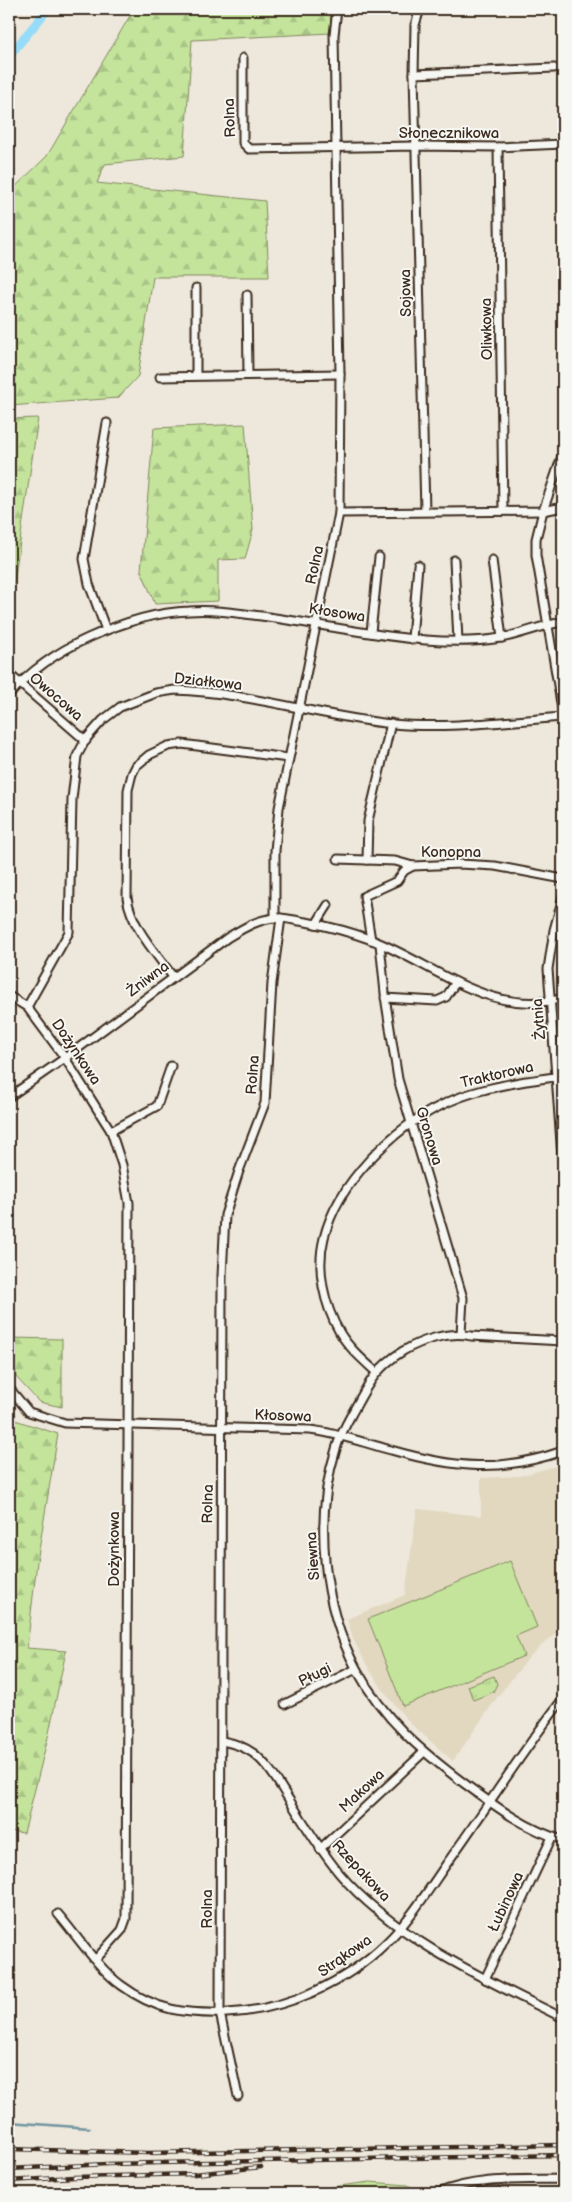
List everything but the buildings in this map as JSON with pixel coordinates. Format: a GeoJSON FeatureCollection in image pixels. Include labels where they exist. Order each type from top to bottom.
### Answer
{"type":"FeatureCollection","features":[{"type":"Feature","properties":{"kind":"street","name":"Rolna"},"geometry":{"type":"LineString","coordinates":[[238,2096],[220,2013],[222,1276],[225,1216],[239,1171],[265,1103],[278,918],[275,851],[279,808],[298,707],[339,513],[340,374],[334,35],[337,9]]}},
{"type":"Feature","properties":{"kind":"street","name":"Sojowa"},"geometry":{"type":"LineString","coordinates":[[420,9],[414,25],[414,74],[424,511]]}},
{"type":"Feature","properties":{"kind":"street","name":"Rolna"},"geometry":{"type":"LineString","coordinates":[[243,58],[244,143],[249,149],[336,148]]}},
{"type":"Feature","properties":{"kind":"street"},"geometry":{"type":"LineString","coordinates":[[414,74],[554,68]]}},
{"type":"Feature","properties":{"kind":"street","name":"Słonecznikowa"},"geometry":{"type":"LineString","coordinates":[[336,148],[416,146],[498,147],[563,144]]}},
{"type":"Feature","properties":{"kind":"street","name":"Oliwkowa"},"geometry":{"type":"LineString","coordinates":[[498,147],[503,511]]}},
{"type":"Feature","properties":{"kind":"street"},"geometry":{"type":"LineString","coordinates":[[196,288],[196,375]]}},
{"type":"Feature","properties":{"kind":"street"},"geometry":{"type":"LineString","coordinates":[[246,295],[248,374]]}},
{"type":"Feature","properties":{"kind":"street"},"geometry":{"type":"LineString","coordinates":[[160,377],[248,374],[340,374]]}},
{"type":"Feature","properties":{"kind":"street"},"geometry":{"type":"LineString","coordinates":[[106,630],[87,577],[84,559],[107,423]]}},
{"type":"Feature","properties":{"kind":"street"},"geometry":{"type":"LineString","coordinates":[[563,453],[536,539],[536,555],[563,716]]}},
{"type":"Feature","properties":{"kind":"street"},"geometry":{"type":"LineString","coordinates":[[339,513],[544,511],[563,507]]}},
{"type":"Feature","properties":{"kind":"street"},"geometry":{"type":"LineString","coordinates":[[371,632],[379,557]]}},
{"type":"Feature","properties":{"kind":"street"},"geometry":{"type":"LineString","coordinates":[[454,560],[458,642]]}},
{"type":"Feature","properties":{"kind":"street"},"geometry":{"type":"LineString","coordinates":[[492,560],[502,638]]}},
{"type":"Feature","properties":{"kind":"street"},"geometry":{"type":"LineString","coordinates":[[412,639],[418,565]]}},
{"type":"Feature","properties":{"kind":"street","name":"Kłosowa"},"geometry":{"type":"LineString","coordinates":[[9,695],[34,670],[66,649],[106,630],[138,620],[188,611],[217,610],[317,623],[412,639],[458,642],[502,638],[563,622]]}},
{"type":"Feature","properties":{"kind":"street","name":"Owocowa"},"geometry":{"type":"LineString","coordinates":[[9,674],[86,740]]}},
{"type":"Feature","properties":{"kind":"street","name":"Działkowa"},"geometry":{"type":"LineString","coordinates":[[27,1007],[69,932],[75,769],[78,756],[86,740],[102,720],[120,707],[156,693],[189,690],[391,723],[421,726],[477,724],[563,716]]}},
{"type":"Feature","properties":{"kind":"street"},"geometry":{"type":"LineString","coordinates":[[367,860],[368,821],[391,723]]}},
{"type":"Feature","properties":{"kind":"street"},"geometry":{"type":"LineString","coordinates":[[173,977],[136,923],[130,911],[128,898],[128,790],[133,770],[149,755],[168,746],[182,744],[196,744],[288,758]]}},
{"type":"Feature","properties":{"kind":"street","name":"Konopna"},"geometry":{"type":"LineString","coordinates":[[338,859],[395,861],[413,866],[460,864],[495,866],[563,879]]}},
{"type":"Feature","properties":{"kind":"street"},"geometry":{"type":"LineString","coordinates":[[371,940],[364,896],[397,881],[404,870],[413,866]]}},
{"type":"Feature","properties":{"kind":"street","name":"Żytnia"},"geometry":{"type":"LineString","coordinates":[[563,896],[554,930],[548,969],[560,1077],[563,1170]]}},
{"type":"Feature","properties":{"kind":"street"},"geometry":{"type":"LineString","coordinates":[[316,924],[328,905]]}},
{"type":"Feature","properties":{"kind":"street","name":"Żniwna"},"geometry":{"type":"LineString","coordinates":[[9,1097],[65,1058],[226,938],[252,923],[278,918],[316,924],[371,940],[489,997],[516,1002],[551,1001],[563,998]]}},
{"type":"Feature","properties":{"kind":"street","name":"Gronowa"},"geometry":{"type":"LineString","coordinates":[[380,944],[385,998],[398,1079],[463,1298],[461,1334]]}},
{"type":"Feature","properties":{"kind":"street"},"geometry":{"type":"LineString","coordinates":[[385,998],[436,1001],[446,997],[456,982]]}},
{"type":"Feature","properties":{"kind":"street","name":"Dożynkowa"},"geometry":{"type":"LineString","coordinates":[[9,996],[27,1007],[65,1058],[111,1131],[122,1165],[128,1203],[126,1918],[122,1930],[96,1959]]}},
{"type":"Feature","properties":{"kind":"street"},"geometry":{"type":"LineString","coordinates":[[111,1131],[157,1106],[172,1066]]}},
{"type":"Feature","properties":{"kind":"street","name":"Traktorowa"},"geometry":{"type":"LineString","coordinates":[[376,1372],[357,1355],[340,1334],[329,1311],[323,1288],[324,1238],[335,1209],[352,1182],[368,1162],[410,1123],[441,1105],[470,1094],[495,1087],[560,1077]]}},
{"type":"Feature","properties":{"kind":"street","name":"Siewna"},"geometry":{"type":"LineString","coordinates":[[563,1341],[461,1334],[414,1344],[376,1372],[341,1435],[327,1487],[324,1541],[327,1577],[334,1609],[356,1669],[391,1720],[423,1753],[490,1802],[518,1820],[552,1837],[563,1840]]}},
{"type":"Feature","properties":{"kind":"street","name":"Kłosowa"},"geometry":{"type":"LineString","coordinates":[[9,1388],[28,1412],[65,1423],[310,1430],[341,1435],[442,1463],[465,1466],[507,1465],[563,1451]]}},
{"type":"Feature","properties":{"kind":"street","name":"Pługi"},"geometry":{"type":"LineString","coordinates":[[285,1704],[356,1669]]}},
{"type":"Feature","properties":{"kind":"street","name":"Strąkowa"},"geometry":{"type":"LineString","coordinates":[[58,1914],[119,1983],[153,2004],[180,2012],[220,2013],[269,2008],[316,1992],[365,1962],[400,1928],[490,1802],[544,1722],[563,1699]]}},
{"type":"Feature","properties":{"kind":"street","name":"Rzepakowa"},"geometry":{"type":"LineString","coordinates":[[222,1741],[236,1743],[253,1753],[268,1769],[320,1849],[340,1874],[368,1903],[400,1928],[485,1979],[563,2018]]}},
{"type":"Feature","properties":{"kind":"street","name":"Makowa"},"geometry":{"type":"LineString","coordinates":[[320,1849],[423,1753]]}},
{"type":"Feature","properties":{"kind":"street","name":"Łubinowa"},"geometry":{"type":"LineString","coordinates":[[485,1979],[552,1837]]}},
{"type":"Feature","properties":{"kind":"street"},"geometry":{"type":"LineString","coordinates":[[438,2193],[450,2188],[484,2181],[563,2179]]}},
{"type":"Feature","properties":{"kind":"shaded area"},"geometry":{"type":"Polygon","coordinates":[[[563,1464],[563,1624],[556,1628],[557,1632],[531,1655],[498,1696],[453,1761],[411,1724],[388,1697],[369,1669],[354,1641],[347,1619],[405,1595],[417,1509],[481,1516],[481,1478],[520,1476],[563,1464]]]}},
{"type":"Feature","properties":{"kind":"green space"},"geometry":{"type":"Polygon","coordinates":[[[134,9],[330,9],[331,33],[192,40],[184,156],[105,164],[97,183],[265,201],[269,277],[153,277],[138,376],[118,398],[9,406],[9,193],[47,156],[134,9]]]}},
{"type":"Feature","properties":{"kind":"green space"},"geometry":{"type":"Polygon","coordinates":[[[38,418],[14,583],[9,582],[9,419],[38,418]]]}},
{"type":"Feature","properties":{"kind":"green space"},"geometry":{"type":"Polygon","coordinates":[[[245,424],[253,530],[245,559],[218,560],[218,601],[155,604],[141,570],[154,428],[245,424]]]}},
{"type":"Feature","properties":{"kind":"green space"},"geometry":{"type":"Polygon","coordinates":[[[9,1338],[62,1339],[62,1407],[39,1402],[16,1377],[9,1338]]]}},
{"type":"Feature","properties":{"kind":"green space"},"geometry":{"type":"Polygon","coordinates":[[[9,1418],[58,1434],[37,1562],[27,1648],[66,1651],[49,1733],[24,1833],[9,1831],[9,1418]]]}},
{"type":"Feature","properties":{"kind":"green space"},"geometry":{"type":"Polygon","coordinates":[[[510,1561],[537,1627],[516,1636],[524,1656],[403,1706],[368,1619],[510,1561]]]}},
{"type":"Feature","properties":{"kind":"green space"},"geometry":{"type":"Polygon","coordinates":[[[494,1676],[497,1684],[493,1692],[473,1700],[468,1686],[494,1676]]]}},
{"type":"Feature","properties":{"kind":"green space"},"geometry":{"type":"Polygon","coordinates":[[[370,2182],[408,2185],[421,2193],[318,2193],[331,2187],[370,2182]]]}},
{"type":"Feature","properties":{"kind":"waterway"},"geometry":{"type":"LineString","coordinates":[[9,56],[48,9]]}},
{"type":"Feature","properties":{"kind":"waterway"},"geometry":{"type":"LineString","coordinates":[[9,2122],[90,2128]]}},
{"type":"Feature","properties":{"kind":"railway"},"geometry":{"type":"LineString","coordinates":[[9,2149],[148,2153],[563,2145]]}},
{"type":"Feature","properties":{"kind":"railway"},"geometry":{"type":"LineString","coordinates":[[9,2169],[107,2164],[563,2155]]}},
{"type":"Feature","properties":{"kind":"railway"},"geometry":{"type":"LineString","coordinates":[[9,2181],[74,2177],[195,2174],[261,2167]]}}]}
